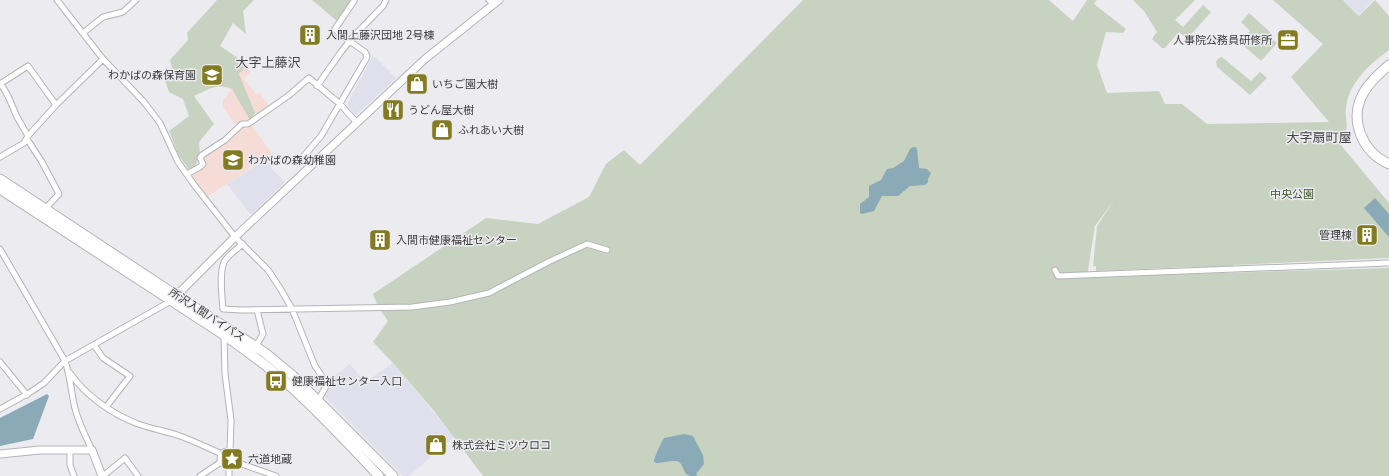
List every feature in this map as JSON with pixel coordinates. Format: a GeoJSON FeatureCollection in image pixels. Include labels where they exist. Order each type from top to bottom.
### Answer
{"type":"FeatureCollection","features":[{"type":"Feature","properties":{"kind":"highway"},"geometry":{"type":"LineString","coordinates":[[1389,65],[1376,76],[1363,92],[1357,115],[1359,130],[1368,147],[1376,156],[1389,164]]}},
{"type":"Feature","properties":{"kind":"highway"},"geometry":{"type":"LineString","coordinates":[[1389,72],[1369,95],[1363,115],[1365,130],[1371,142],[1378,150],[1389,158]]}},
{"type":"Feature","properties":{"kind":"highway","name":"所沢入間バイパス"},"geometry":{"type":"LineString","coordinates":[[0,179],[174,298],[259,360],[288,384],[324,418],[380,476]]}},
{"type":"Feature","properties":{"kind":"highway","name":"所沢入間バイパス"},"geometry":{"type":"LineString","coordinates":[[0,189],[174,298],[256,346],[318,400],[393,476]]}},
{"type":"Feature","properties":{"kind":"street"},"geometry":{"type":"LineString","coordinates":[[57,0],[103,59],[152,112],[160,123],[178,162],[195,186],[235,237],[268,270],[280,288],[292,309],[315,366],[325,381],[326,386],[318,400]]}},
{"type":"Feature","properties":{"kind":"street"},"geometry":{"type":"LineString","coordinates":[[83,33],[103,17],[123,12],[136,0]]}},
{"type":"Feature","properties":{"kind":"street"},"geometry":{"type":"LineString","coordinates":[[318,86],[350,41],[383,6],[386,0]]}},
{"type":"Feature","properties":{"kind":"street"},"geometry":{"type":"LineString","coordinates":[[310,167],[303,157],[321,136],[367,56],[365,52],[335,29],[354,1]]}},
{"type":"Feature","properties":{"kind":"street"},"geometry":{"type":"LineString","coordinates":[[0,409],[44,383],[64,361],[174,298],[235,237],[425,59],[494,1]]}},
{"type":"Feature","properties":{"kind":"street"},"geometry":{"type":"LineString","coordinates":[[0,157],[24,143],[27,137],[56,105],[103,59]]}},
{"type":"Feature","properties":{"kind":"street"},"geometry":{"type":"LineString","coordinates":[[45,209],[59,194],[27,137],[8,96],[0,84],[28,66],[56,105]]}},
{"type":"Feature","properties":{"kind":"street"},"geometry":{"type":"LineString","coordinates":[[187,174],[203,164],[200,158],[202,155],[225,140],[242,124],[248,124],[288,96],[309,78],[340,104],[357,123]]}},
{"type":"Feature","properties":{"kind":"street"},"geometry":{"type":"LineString","coordinates":[[243,244],[224,261],[222,273],[223,309],[257,310],[412,307],[450,302],[489,293],[550,261],[587,244],[607,250]]}},
{"type":"Feature","properties":{"kind":"street"},"geometry":{"type":"LineString","coordinates":[[0,250],[64,361],[68,371],[76,411],[102,476],[125,458],[138,476]]}},
{"type":"Feature","properties":{"kind":"street"},"geometry":{"type":"LineString","coordinates":[[1055,270],[1058,276],[1389,263]]}},
{"type":"Feature","properties":{"kind":"street"},"geometry":{"type":"LineString","coordinates":[[256,346],[264,334],[257,310]]}},
{"type":"Feature","properties":{"kind":"street"},"geometry":{"type":"LineString","coordinates":[[224,335],[225,374],[231,420],[230,452],[233,455],[229,476]]}},
{"type":"Feature","properties":{"kind":"street"},"geometry":{"type":"LineString","coordinates":[[94,345],[103,358],[130,376],[106,407]]}},
{"type":"Feature","properties":{"kind":"street"},"geometry":{"type":"LineString","coordinates":[[0,362],[26,395]]}},
{"type":"Feature","properties":{"kind":"street"},"geometry":{"type":"LineString","coordinates":[[68,371],[77,384],[113,413],[138,424],[178,435],[222,454],[230,452]]}},
{"type":"Feature","properties":{"kind":"street"},"geometry":{"type":"LineString","coordinates":[[0,454],[40,450],[92,450]]}},
{"type":"Feature","properties":{"kind":"street"},"geometry":{"type":"LineString","coordinates":[[70,450],[70,466],[74,476]]}},
{"type":"Feature","properties":{"kind":"street"},"geometry":{"type":"LineString","coordinates":[[222,454],[220,458],[225,465],[231,463],[276,476]]}},
{"type":"Feature","properties":{"kind":"street"},"geometry":{"type":"LineString","coordinates":[[200,476],[222,462]]}},
{"type":"Feature","properties":{"kind":"shaded area"},"geometry":{"type":"Polygon","coordinates":[[[1344,0],[1373,0],[1359,15],[1344,0]]]}},
{"type":"Feature","properties":{"kind":"shaded area","name":"わかばの森保育園"},"geometry":{"type":"Polygon","coordinates":[[[199,33],[251,71],[244,79],[256,94],[260,93],[270,107],[247,122],[243,120],[239,124],[235,124],[223,107],[223,100],[231,90],[216,82],[199,33]]]}},
{"type":"Feature","properties":{"kind":"shaded area"},"geometry":{"type":"Polygon","coordinates":[[[373,55],[396,78],[356,115],[347,105],[373,55]]]}},
{"type":"Feature","properties":{"kind":"shaded area","name":"わかばの森幼稚園"},"geometry":{"type":"Polygon","coordinates":[[[252,125],[275,158],[269,162],[266,158],[207,197],[192,178],[193,173],[205,165],[202,158],[234,135],[243,126],[246,129],[252,125]]]}},
{"type":"Feature","properties":{"kind":"shaded area"},"geometry":{"type":"Polygon","coordinates":[[[266,159],[272,169],[285,182],[251,215],[227,184],[266,159]]]}},
{"type":"Feature","properties":{"kind":"shaded area"},"geometry":{"type":"Polygon","coordinates":[[[393,363],[454,437],[409,476],[403,476],[323,395],[331,385],[329,380],[350,364],[365,382],[393,363]]]}},
{"type":"Feature","properties":{"kind":"green space"},"geometry":{"type":"Polygon","coordinates":[[[217,0],[254,0],[243,11],[246,34],[233,23],[220,46],[247,64],[239,74],[255,113],[250,120],[233,89],[227,87],[209,89],[194,96],[214,124],[199,142],[200,155],[192,174],[179,156],[169,131],[189,116],[183,99],[169,92],[164,78],[172,67],[170,60],[188,40],[187,33],[217,0]]]}},
{"type":"Feature","properties":{"kind":"green space"},"geometry":{"type":"Polygon","coordinates":[[[312,0],[353,0],[338,22],[312,0]]]}},
{"type":"Feature","properties":{"kind":"green space","name":"中央公園"},"geometry":{"type":"Polygon","coordinates":[[[803,0],[1049,0],[1073,21],[1087,0],[1097,0],[1094,4],[1126,29],[1123,33],[1106,32],[1097,65],[1107,93],[1159,91],[1165,104],[1182,104],[1207,124],[1329,122],[1291,77],[1323,44],[1273,0],[1343,0],[1359,16],[1375,0],[1389,16],[1389,50],[1367,68],[1351,90],[1346,108],[1347,126],[1345,134],[1342,138],[1335,138],[1389,203],[1389,258],[1233,265],[1235,267],[1188,267],[1096,271],[1096,266],[1093,266],[1097,226],[1114,200],[1095,226],[1087,277],[1389,268],[1389,476],[483,476],[434,411],[373,342],[388,321],[378,307],[373,294],[486,218],[538,224],[589,197],[606,164],[624,150],[640,165],[803,0]]]}},
{"type":"Feature","properties":{"kind":"green space"},"geometry":{"type":"Polygon","coordinates":[[[1133,0],[1195,0],[1175,20],[1183,27],[1203,5],[1211,12],[1188,38],[1179,32],[1165,48],[1162,48],[1152,39],[1157,32],[1144,11],[1133,0]]]}},
{"type":"Feature","properties":{"kind":"green space"},"geometry":{"type":"Polygon","coordinates":[[[1249,13],[1270,32],[1270,37],[1277,43],[1261,61],[1241,43],[1250,31],[1241,22],[1249,13]]]}},
{"type":"Feature","properties":{"kind":"green space"},"geometry":{"type":"Polygon","coordinates":[[[1222,57],[1251,81],[1260,72],[1267,78],[1250,95],[1217,67],[1216,61],[1222,57]]]}},
{"type":"Feature","properties":{"kind":"water"},"geometry":{"type":"Polygon","coordinates":[[[916,147],[917,149],[919,168],[927,169],[931,173],[928,182],[925,185],[910,186],[898,196],[882,196],[874,211],[862,214],[860,213],[860,204],[869,197],[869,186],[881,180],[887,169],[893,168],[904,161],[910,149],[916,147]]]}},
{"type":"Feature","properties":{"kind":"water"},"geometry":{"type":"Polygon","coordinates":[[[1375,198],[1389,214],[1389,237],[1364,208],[1375,198]]]}},
{"type":"Feature","properties":{"kind":"water"},"geometry":{"type":"Polygon","coordinates":[[[47,394],[49,396],[33,439],[0,446],[0,418],[47,394]]]}},
{"type":"Feature","properties":{"kind":"water"},"geometry":{"type":"Polygon","coordinates":[[[684,434],[693,436],[703,455],[704,464],[696,474],[698,476],[690,476],[686,474],[681,464],[677,461],[656,463],[654,461],[664,438],[684,434]]]}},
{"type":"Feature","properties":{"kind":"place","name":"入間上藤沢団地 2号棟"},"geometry":{"type":"Point","coordinates":[310,35]}},
{"type":"Feature","properties":{"kind":"place","name":"人事院公務員研修所"},"geometry":{"type":"Point","coordinates":[1288,40]}},
{"type":"Feature","properties":{"kind":"place","name":"わかばの森保育園"},"geometry":{"type":"Point","coordinates":[212,75]}},
{"type":"Feature","properties":{"kind":"place","name":"いちご園大樹"},"geometry":{"type":"Point","coordinates":[417,84]}},
{"type":"Feature","properties":{"kind":"place","name":"うどん屋大樹"},"geometry":{"type":"Point","coordinates":[393,110]}},
{"type":"Feature","properties":{"kind":"place","name":"ふれあい大樹"},"geometry":{"type":"Point","coordinates":[442,130]}},
{"type":"Feature","properties":{"kind":"place","name":"わかばの森幼稚園"},"geometry":{"type":"Point","coordinates":[233,160]}},
{"type":"Feature","properties":{"kind":"place","name":"管理棟"},"geometry":{"type":"Point","coordinates":[1367,235]}},
{"type":"Feature","properties":{"kind":"place","name":"入間市健康福祉センター"},"geometry":{"type":"Point","coordinates":[380,240]}},
{"type":"Feature","properties":{"kind":"place","name":"健康福祉センター入口"},"geometry":{"type":"Point","coordinates":[276,381]}},
{"type":"Feature","properties":{"kind":"place","name":"株式会社ミツウロコ"},"geometry":{"type":"Point","coordinates":[436,445]}},
{"type":"Feature","properties":{"kind":"place","name":"六道地蔵"},"geometry":{"type":"Point","coordinates":[232,459]}},
{"type":"Feature","properties":{"kind":"district","name":"大字上藤沢"},"geometry":{"type":"Point","coordinates":[268,63]}},
{"type":"Feature","properties":{"kind":"district","name":"大字扇町屋"},"geometry":{"type":"Point","coordinates":[1319,138]}}]}
